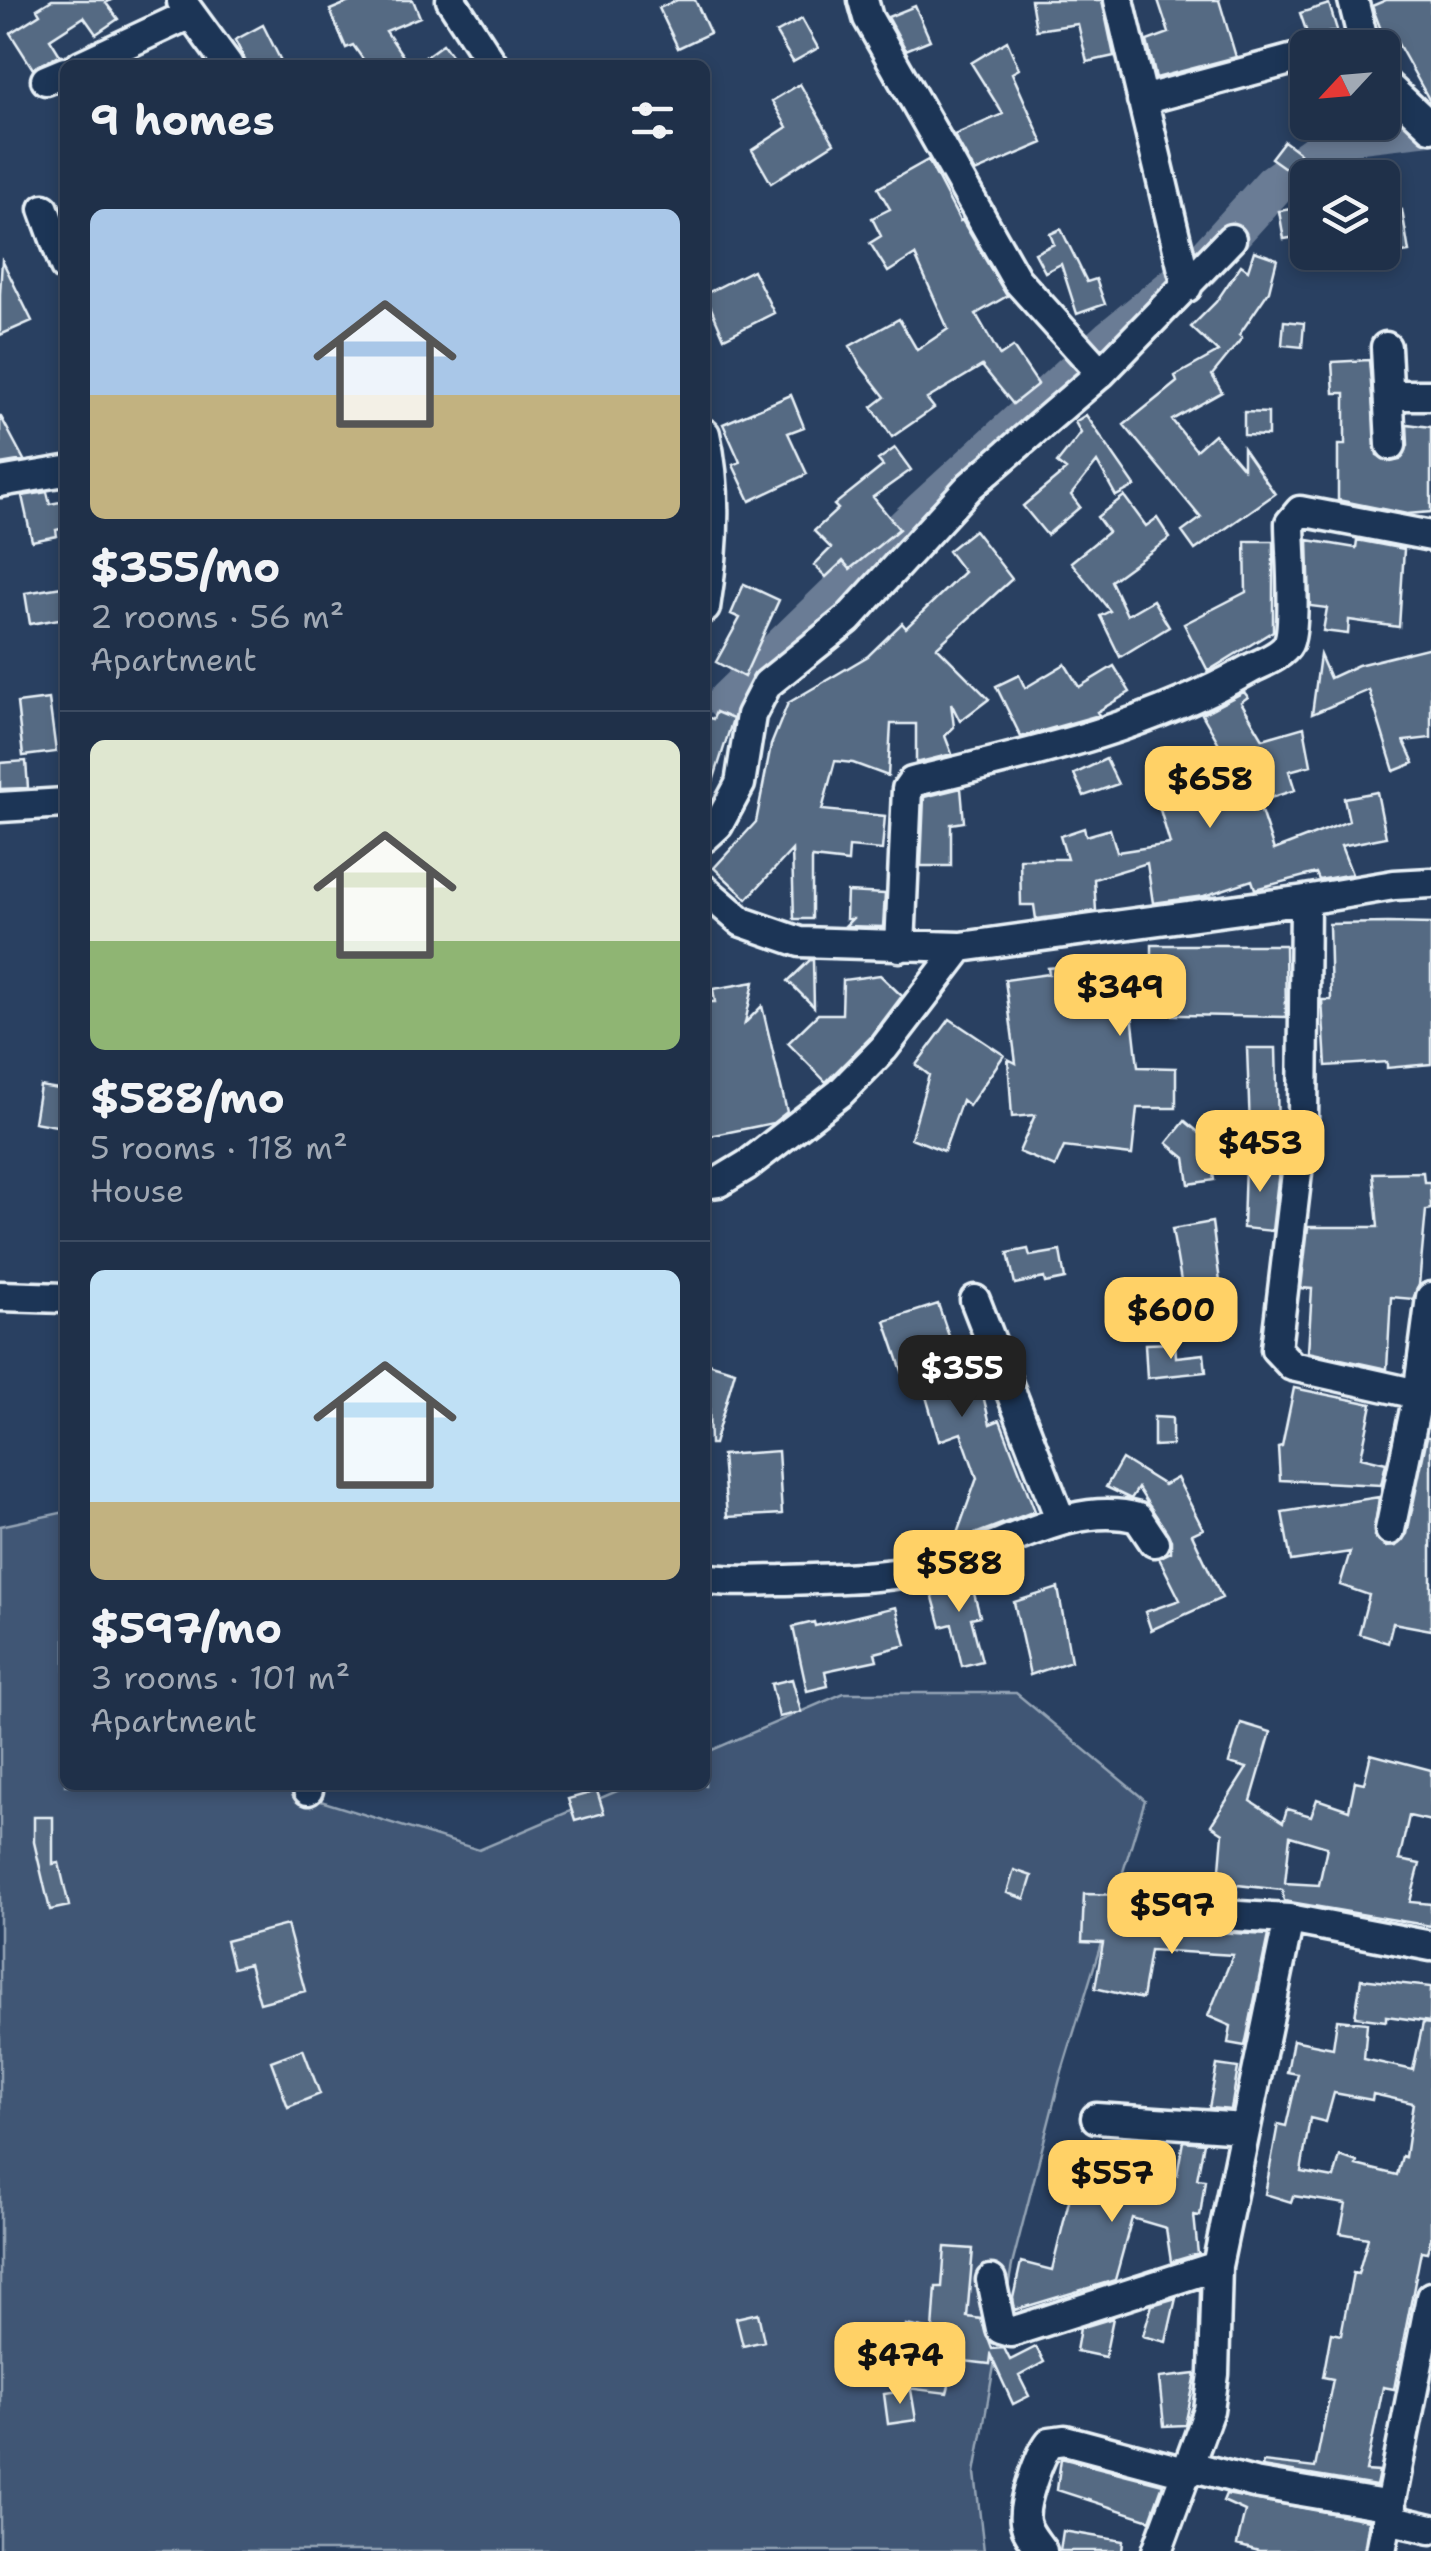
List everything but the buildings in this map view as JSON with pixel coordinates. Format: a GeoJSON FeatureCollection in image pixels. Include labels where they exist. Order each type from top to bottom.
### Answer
{"type":"FeatureCollection","features":[{"type":"Feature","properties":{"kind":"street"},"geometry":{"type":"LineString","coordinates":[[451,0],[491,60]]}},
{"type":"Feature","properties":{"kind":"street"},"geometry":{"type":"LineString","coordinates":[[863,0],[868,18],[1004,260],[1063,334],[1097,369]]}},
{"type":"Feature","properties":{"kind":"street"},"geometry":{"type":"LineString","coordinates":[[1119,0],[1186,287]]}},
{"type":"Feature","properties":{"kind":"street"},"geometry":{"type":"LineString","coordinates":[[1354,0],[1361,30]]}},
{"type":"Feature","properties":{"kind":"street"},"geometry":{"type":"LineString","coordinates":[[89,60],[185,7],[224,60]]}},
{"type":"Feature","properties":{"kind":"street"},"geometry":{"type":"LineString","coordinates":[[1142,100],[1290,60]]}},
{"type":"Feature","properties":{"kind":"street"},"geometry":{"type":"LineString","coordinates":[[1400,99],[1431,127]]}},
{"type":"Feature","properties":{"kind":"street"},"geometry":{"type":"LineString","coordinates":[[44,209],[60,253]]}},
{"type":"Feature","properties":{"kind":"street"},"geometry":{"type":"LineString","coordinates":[[710,832],[740,784],[751,715],[767,684],[848,619],[970,486],[1186,287],[1231,239]]}},
{"type":"Feature","properties":{"kind":"street"},"geometry":{"type":"LineString","coordinates":[[1386,347],[1390,445]]}},
{"type":"Feature","properties":{"kind":"street"},"geometry":{"type":"LineString","coordinates":[[1390,396],[1431,395]]}},
{"type":"Feature","properties":{"kind":"street"},"geometry":{"type":"LineString","coordinates":[[0,482],[60,472]]}},
{"type":"Feature","properties":{"kind":"street"},"geometry":{"type":"LineString","coordinates":[[710,475],[710,580]]}},
{"type":"Feature","properties":{"kind":"street"},"geometry":{"type":"LineString","coordinates":[[900,948],[907,789],[912,782],[1010,760],[1127,724],[1218,688],[1283,651],[1291,634],[1290,523],[1300,512],[1317,512],[1431,536]]}},
{"type":"Feature","properties":{"kind":"street"},"geometry":{"type":"LineString","coordinates":[[0,807],[60,803]]}},
{"type":"Feature","properties":{"kind":"street"},"geometry":{"type":"LineString","coordinates":[[710,894],[742,922],[771,934],[800,942],[900,948],[961,947],[1394,884],[1431,883]]}},
{"type":"Feature","properties":{"kind":"street"},"geometry":{"type":"LineString","coordinates":[[1304,900],[1303,1122],[1276,1349],[1292,1366],[1424,1396]]}},
{"type":"Feature","properties":{"kind":"street"},"geometry":{"type":"LineString","coordinates":[[712,1183],[787,1136],[868,1067],[961,947]]}},
{"type":"Feature","properties":{"kind":"street"},"geometry":{"type":"LineString","coordinates":[[0,1296],[60,1298]]}},
{"type":"Feature","properties":{"kind":"street"},"geometry":{"type":"LineString","coordinates":[[1390,1530],[1424,1396],[1431,1297]]}},
{"type":"Feature","properties":{"kind":"street"},"geometry":{"type":"LineString","coordinates":[[975,1300],[1061,1521]]}},
{"type":"Feature","properties":{"kind":"street"},"geometry":{"type":"LineString","coordinates":[[710,1578],[835,1578],[906,1573],[981,1552],[1061,1521],[1115,1512],[1138,1518],[1154,1542]]}},
{"type":"Feature","properties":{"kind":"street"},"geometry":{"type":"LineString","coordinates":[[1170,1912],[1289,1920],[1431,1946]]}},
{"type":"Feature","properties":{"kind":"street"},"geometry":{"type":"LineString","coordinates":[[1157,2551],[1210,2410],[1217,2266],[1289,1920]]}},
{"type":"Feature","properties":{"kind":"street"},"geometry":{"type":"LineString","coordinates":[[1096,2118],[1244,2128]]}},
{"type":"Feature","properties":{"kind":"street"},"geometry":{"type":"LineString","coordinates":[[992,2280],[1001,2330],[1010,2332],[1217,2266]]}},
{"type":"Feature","properties":{"kind":"street"},"geometry":{"type":"LineString","coordinates":[[1380,2551],[1431,2297]]}},
{"type":"Feature","properties":{"kind":"street"},"geometry":{"type":"LineString","coordinates":[[1042,2551],[1029,2534],[1024,2515],[1041,2453],[1050,2442],[1065,2440],[1390,2512],[1431,2529]]}},
{"type":"Feature","properties":{"kind":"shaded area"},"geometry":{"type":"Polygon","coordinates":[[[60,1513],[60,1790],[285,1790],[479,1850],[619,1790],[710,1790],[710,1751],[844,1693],[1016,1693],[1145,1800],[1062,2071],[1012,2265],[975,2473],[984,2551],[0,2551],[0,1526],[60,1513]]]}},
{"type":"Feature","properties":{"kind":"waterway"},"geometry":{"type":"LineString","coordinates":[[728,701],[922,513],[1111,340],[1200,267],[1274,185],[1345,134],[1431,124]]}}]}
